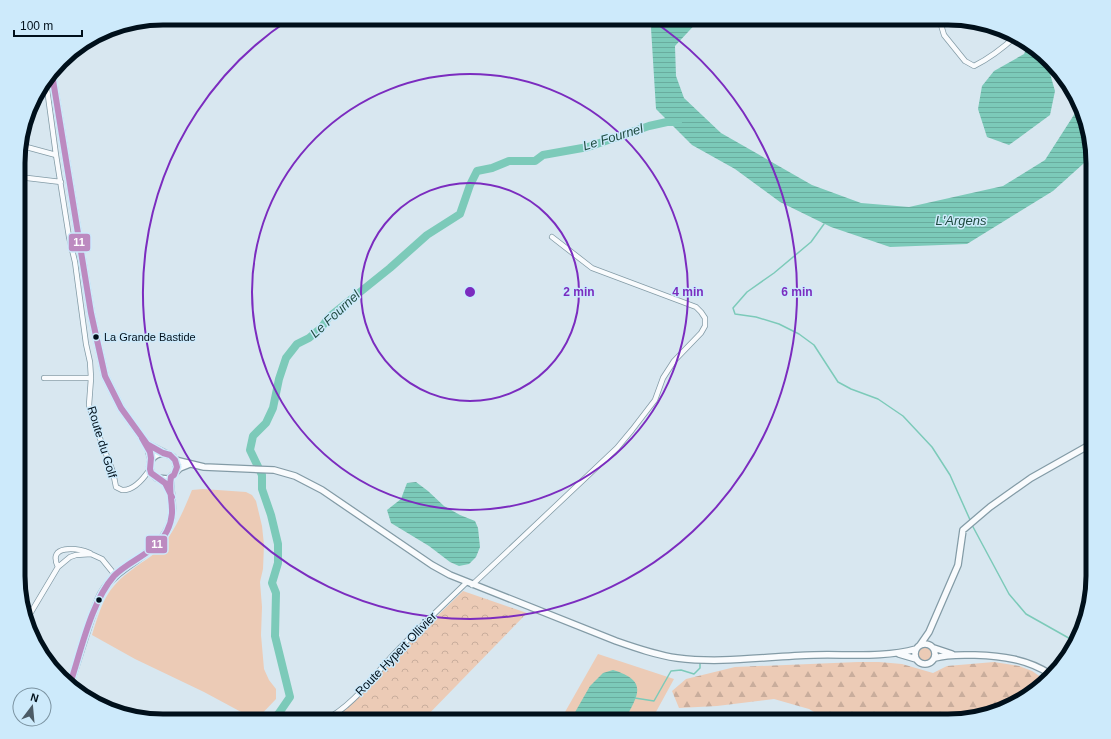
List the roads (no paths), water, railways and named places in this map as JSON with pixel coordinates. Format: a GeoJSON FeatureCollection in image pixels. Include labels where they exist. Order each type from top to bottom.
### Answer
{"type":"FeatureCollection","features":[{"type":"Feature","properties":{"kind":"main road"},"geometry":{"type":"LineString","coordinates":[[53,80],[91,313],[105,376],[121,408],[147,444],[151,459],[150,469],[154,477],[162,480],[169,487]]}},
{"type":"Feature","properties":{"kind":"main road"},"geometry":{"type":"LineString","coordinates":[[147,444],[163,453]]}},
{"type":"Feature","properties":{"kind":"main road"},"geometry":{"type":"LineString","coordinates":[[916,659],[915,654],[918,647],[929,632],[958,565],[962,533],[965,528],[1031,478],[1086,447]]}},
{"type":"Feature","properties":{"kind":"main road"},"geometry":{"type":"LineString","coordinates":[[151,459],[158,453],[170,454],[175,460],[176,471]]}},
{"type":"Feature","properties":{"kind":"main road"},"geometry":{"type":"LineString","coordinates":[[175,460],[214,468],[264,469],[284,472],[295,476],[322,490],[432,565],[469,583],[641,649],[672,657],[697,660],[744,660],[811,655],[897,654],[928,664],[935,658],[952,654],[1008,657],[1033,665],[1047,673]]}},
{"type":"Feature","properties":{"kind":"main road"},"geometry":{"type":"LineString","coordinates":[[71,680],[96,604],[104,589],[115,575],[154,547],[161,540],[167,531],[172,513],[172,497],[169,487],[171,477],[176,471],[190,464]]}},
{"type":"Feature","properties":{"kind":"main road"},"geometry":{"type":"LineString","coordinates":[[162,480],[171,477]]}},
{"type":"Feature","properties":{"kind":"main road"},"geometry":{"type":"LineString","coordinates":[[929,632],[936,654],[935,658]]}},
{"type":"Feature","properties":{"kind":"main road"},"geometry":{"type":"LineString","coordinates":[[897,654],[927,644],[952,654]]}},
{"type":"Feature","properties":{"kind":"street"},"geometry":{"type":"LineString","coordinates":[[941,25],[944,35],[965,61],[974,66],[1006,46],[1012,40]]}},
{"type":"Feature","properties":{"kind":"street","name":"Route du Golf"},"geometry":{"type":"LineString","coordinates":[[47,88],[69,237],[76,262],[86,344],[90,362],[91,378],[89,405],[96,428],[112,468],[116,487],[126,491],[142,480],[150,469]]}},
{"type":"Feature","properties":{"kind":"street"},"geometry":{"type":"LineString","coordinates":[[26,147],[56,154]]}},
{"type":"Feature","properties":{"kind":"street"},"geometry":{"type":"LineString","coordinates":[[25,178],[61,182]]}},
{"type":"Feature","properties":{"kind":"street","name":"Route Hypert Ollivier"},"geometry":{"type":"LineString","coordinates":[[335,714],[348,704],[414,633],[617,448],[655,400],[663,378],[674,361],[701,333],[705,326],[705,318],[696,307],[592,268],[552,237]]}},
{"type":"Feature","properties":{"kind":"street"},"geometry":{"type":"LineString","coordinates":[[44,378],[91,378]]}},
{"type":"Feature","properties":{"kind":"street","name":"Route du Golf"},"geometry":{"type":"LineString","coordinates":[[142,480],[154,477]]}},
{"type":"Feature","properties":{"kind":"street"},"geometry":{"type":"LineString","coordinates":[[58,567],[55,561],[55,556],[58,552],[74,549],[83,550],[102,559],[115,575]]}},
{"type":"Feature","properties":{"kind":"street"},"geometry":{"type":"LineString","coordinates":[[30,613],[58,567],[70,557],[91,554]]}},
{"type":"Feature","properties":{"kind":"water","name":"L'Argens"},"geometry":{"type":"Polygon","coordinates":[[[652,25],[694,25],[675,46],[676,76],[684,98],[721,133],[812,185],[861,203],[909,207],[1003,186],[1045,160],[1076,111],[1083,136],[1086,161],[1053,191],[967,244],[890,247],[831,227],[780,202],[735,169],[692,145],[656,109],[651,28],[652,25]]]}},
{"type":"Feature","properties":{"kind":"water"},"geometry":{"type":"Polygon","coordinates":[[[1026,49],[1049,69],[1055,91],[1050,115],[1009,145],[987,137],[978,109],[982,86],[994,71],[1024,54],[1026,49]]]}},
{"type":"Feature","properties":{"kind":"water"},"geometry":{"type":"Polygon","coordinates":[[[416,482],[444,506],[475,521],[478,528],[480,547],[476,557],[469,564],[459,566],[450,562],[429,546],[391,523],[387,510],[401,499],[407,483],[416,482]]]}},
{"type":"Feature","properties":{"kind":"water"},"geometry":{"type":"Polygon","coordinates":[[[613,670],[624,674],[632,679],[636,684],[636,696],[628,714],[574,714],[590,686],[603,673],[613,670]]]}},
{"type":"Feature","properties":{"kind":"waterway","name":"Le Fournel"},"geometry":{"type":"LineString","coordinates":[[278,714],[290,697],[275,636],[276,593],[272,583],[278,563],[278,544],[271,515],[262,489],[262,475],[250,450],[253,436],[266,423],[273,408],[279,379],[286,358],[297,344],[309,338],[321,328],[329,317],[390,268],[427,235],[460,214],[470,185],[477,171],[492,168],[509,161],[535,161],[543,155],[588,147],[649,126],[667,122],[678,122]]}},
{"type":"Feature","properties":{"kind":"waterway"},"geometry":{"type":"LineString","coordinates":[[824,224],[811,242],[774,273],[747,292],[733,308],[735,314],[756,317],[779,324],[799,334],[814,345],[838,382],[851,389],[878,399],[903,416],[932,447],[950,475],[971,522]]}},
{"type":"Feature","properties":{"kind":"waterway"},"geometry":{"type":"LineString","coordinates":[[972,525],[1009,594],[1026,614],[1071,639]]}},
{"type":"Feature","properties":{"kind":"waterway"},"geometry":{"type":"LineString","coordinates":[[635,698],[654,701],[671,671],[681,670],[694,674],[700,668],[700,662]]}},
{"type":"Feature","properties":{"kind":"place","name":"La Grande Bastide"},"geometry":{"type":"Point","coordinates":[96,337]}}]}
